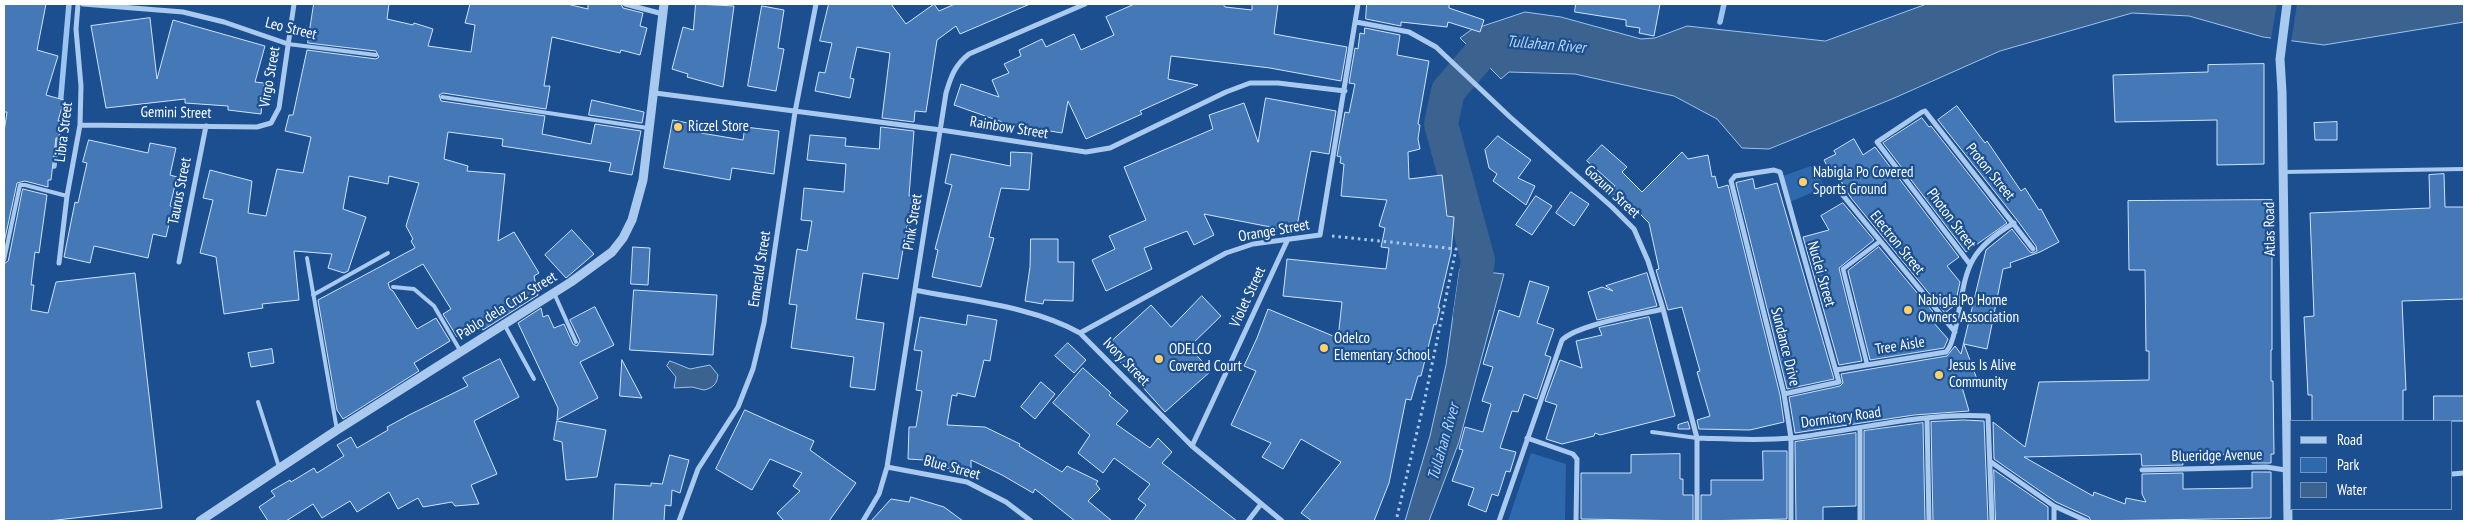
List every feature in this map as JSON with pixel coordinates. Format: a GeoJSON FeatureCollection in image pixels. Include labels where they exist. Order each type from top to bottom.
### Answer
{"type":"FeatureCollection","features":[{"type":"Feature","properties":{"kind":"street","name":"Libra Street"},"geometry":{"type":"LineString","coordinates":[[59,263],[67,196],[80,125],[81,86],[76,29],[78,4]]}},
{"type":"Feature","properties":{"kind":"street","name":"Leo Street"},"geometry":{"type":"LineString","coordinates":[[83,4],[183,12],[224,22],[288,44]]}},
{"type":"Feature","properties":{"kind":"street","name":"Virgo Street"},"geometry":{"type":"LineString","coordinates":[[271,123],[278,108],[294,4]]}},
{"type":"Feature","properties":{"kind":"street"},"geometry":{"type":"LineString","coordinates":[[625,4],[663,14]]}},
{"type":"Feature","properties":{"kind":"street","name":"Pablo dela Cruz Street"},"geometry":{"type":"LineString","coordinates":[[200,521],[337,430],[596,265],[612,252],[623,238],[638,202],[651,128],[664,4]]}},
{"type":"Feature","properties":{"kind":"street","name":"Emerald Street"},"geometry":{"type":"LineString","coordinates":[[679,521],[698,469],[738,407],[753,369],[771,286],[795,112],[816,4]]}},
{"type":"Feature","properties":{"kind":"street","name":"Pink Street"},"geometry":{"type":"LineString","coordinates":[[863,521],[879,494],[887,467],[914,290],[952,74],[963,58],[969,54],[1085,4]]}},
{"type":"Feature","properties":{"kind":"street","name":"Orange Street"},"geometry":{"type":"LineString","coordinates":[[1080,333],[1226,253],[1253,244],[1320,235],[1346,91],[1358,4]]}},
{"type":"Feature","properties":{"kind":"street","name":"Atlas Road"},"geometry":{"type":"LineString","coordinates":[[2287,4],[2281,41],[2287,454],[2290,471],[2288,521]]}},
{"type":"Feature","properties":{"kind":"street","name":"Gozum Street"},"geometry":{"type":"LineString","coordinates":[[1356,22],[1409,32],[1424,39],[1612,207],[1634,229],[1648,261],[1663,309],[1697,438],[1697,521]]}},
{"type":"Feature","properties":{"kind":"street","name":"Rainbow Street"},"geometry":{"type":"LineString","coordinates":[[654,94],[941,130],[1073,152],[1098,152],[1226,92],[1250,83],[1278,83],[1346,91]]}},
{"type":"Feature","properties":{"kind":"street","name":"Photon Street"},"geometry":{"type":"LineString","coordinates":[[1925,111],[1877,142],[1969,263]]}},
{"type":"Feature","properties":{"kind":"street","name":"Proton Street"},"geometry":{"type":"LineString","coordinates":[[1925,111],[2033,249]]}},
{"type":"Feature","properties":{"kind":"street","name":"Gemini Street"},"geometry":{"type":"LineString","coordinates":[[80,125],[257,127],[271,123]]}},
{"type":"Feature","properties":{"kind":"street","name":"Taurus Street"},"geometry":{"type":"LineString","coordinates":[[180,262],[206,126]]}},
{"type":"Feature","properties":{"kind":"street","name":"Nuclei Street"},"geometry":{"type":"LineString","coordinates":[[1731,181],[1736,176],[1774,170],[1780,172],[1839,382],[1784,394]]}},
{"type":"Feature","properties":{"kind":"street","name":"Sundance Drive"},"geometry":{"type":"LineString","coordinates":[[1731,181],[1784,394],[1790,438],[1791,521]]}},
{"type":"Feature","properties":{"kind":"street","name":"Electron Street"},"geometry":{"type":"LineString","coordinates":[[1840,193],[1955,332]]}},
{"type":"Feature","properties":{"kind":"street"},"geometry":{"type":"LineString","coordinates":[[1955,332],[1969,263],[1978,251],[1997,233],[2014,223]]}},
{"type":"Feature","properties":{"kind":"street","name":"Violet Street"},"geometry":{"type":"LineString","coordinates":[[1192,446],[1288,239]]}},
{"type":"Feature","properties":{"kind":"street"},"geometry":{"type":"LineString","coordinates":[[1867,364],[1843,269],[1879,242]]}},
{"type":"Feature","properties":{"kind":"street","name":"Ivory Street"},"geometry":{"type":"LineString","coordinates":[[914,290],[1040,316],[1062,323],[1080,333],[1192,446],[1282,521]]}},
{"type":"Feature","properties":{"kind":"street"},"geometry":{"type":"LineString","coordinates":[[1499,521],[1562,340],[1566,336],[1598,324],[1663,309]]}},
{"type":"Feature","properties":{"kind":"street","name":"Tree Aisle"},"geometry":{"type":"LineString","coordinates":[[1836,370],[1946,352],[1950,349],[1955,332]]}},
{"type":"Feature","properties":{"kind":"street","name":"Dormitory Road"},"geometry":{"type":"LineString","coordinates":[[1697,438],[1754,440],[1790,438],[1927,418],[1963,414],[1988,416],[1991,462]]}},
{"type":"Feature","properties":{"kind":"street"},"geometry":{"type":"LineString","coordinates":[[1927,418],[1929,521]]}},
{"type":"Feature","properties":{"kind":"street"},"geometry":{"type":"LineString","coordinates":[[1860,429],[1860,521]]}},
{"type":"Feature","properties":{"kind":"street"},"geometry":{"type":"LineString","coordinates":[[1527,438],[1573,454],[1578,459],[1576,521]]}},
{"type":"Feature","properties":{"kind":"street"},"geometry":{"type":"LineString","coordinates":[[1991,462],[2054,506],[2087,521]]}},
{"type":"Feature","properties":{"kind":"street"},"geometry":{"type":"LineString","coordinates":[[1991,462],[1992,521]]}},
{"type":"Feature","properties":{"kind":"street","name":"Blue Street"},"geometry":{"type":"LineString","coordinates":[[887,467],[967,482],[1006,502],[1031,521]]}},
{"type":"Feature","properties":{"kind":"street","name":"Blueridge Avenue"},"geometry":{"type":"LineString","coordinates":[[2142,470],[2266,467],[2290,471]]}},
{"type":"Feature","properties":{"kind":"street"},"geometry":{"type":"LineString","coordinates":[[1248,521],[1260,504]]}},
{"type":"Feature","properties":{"kind":"street"},"geometry":{"type":"LineString","coordinates":[[2054,506],[2054,521]]}},
{"type":"Feature","properties":{"kind":"lane","name":"Leo Street"},"geometry":{"type":"LineString","coordinates":[[288,44],[376,54]]}},
{"type":"Feature","properties":{"kind":"lane"},"geometry":{"type":"LineString","coordinates":[[442,97],[651,128]]}},
{"type":"Feature","properties":{"kind":"lane"},"geometry":{"type":"LineString","coordinates":[[2283,172],[2464,169]]}},
{"type":"Feature","properties":{"kind":"lane"},"geometry":{"type":"LineString","coordinates":[[4,260],[20,186],[26,185],[67,196]]}},
{"type":"Feature","properties":{"kind":"lane"},"geometry":{"type":"LineString","coordinates":[[313,295],[388,253]]}},
{"type":"Feature","properties":{"kind":"lane"},"geometry":{"type":"LineString","coordinates":[[307,258],[337,430]]}},
{"type":"Feature","properties":{"kind":"lane"},"geometry":{"type":"LineString","coordinates":[[393,287],[414,288],[434,306],[461,352]]}},
{"type":"Feature","properties":{"kind":"lane"},"geometry":{"type":"LineString","coordinates":[[554,292],[576,342]]}},
{"type":"Feature","properties":{"kind":"lane"},"geometry":{"type":"LineString","coordinates":[[504,324],[534,379]]}},
{"type":"Feature","properties":{"kind":"lane"},"geometry":{"type":"LineString","coordinates":[[258,402],[280,468]]}},
{"type":"Feature","properties":{"kind":"lane"},"geometry":{"type":"LineString","coordinates":[[1652,432],[1697,438]]}},
{"type":"Feature","properties":{"kind":"path"},"geometry":{"type":"LineString","coordinates":[[1320,235],[1456,249],[1429,381],[1396,521]]}},
{"type":"Feature","properties":{"kind":"green space","name":"Nabigla Po Covered Sports Ground"},"geometry":{"type":"Polygon","coordinates":[[[1811,166],[1825,187],[1790,202],[1783,176],[1811,166]]]}},
{"type":"Feature","properties":{"kind":"green space"},"geometry":{"type":"Polygon","coordinates":[[[1531,453],[1566,464],[1565,521],[1508,521],[1531,453]]]}},
{"type":"Feature","properties":{"kind":"water"},"geometry":{"type":"Polygon","coordinates":[[[1927,4],[2464,4],[2464,22],[2324,45],[2263,37],[2189,16],[2132,13],[2000,51],[1892,99],[1769,149],[1742,148],[1717,119],[1674,96],[1575,74],[1509,72],[1501,79],[1460,38],[1471,30],[1525,12],[1561,17],[1641,39],[1655,38],[1687,26],[1825,41],[1927,4]]]}},
{"type":"Feature","properties":{"kind":"water"},"geometry":{"type":"Polygon","coordinates":[[[1460,269],[1504,274],[1459,442],[1429,521],[1405,521],[1430,436],[1446,365],[1460,269]]]}},
{"type":"Feature","properties":{"kind":"water"},"geometry":{"type":"Polygon","coordinates":[[[670,361],[690,369],[710,365],[718,375],[717,381],[712,387],[704,390],[692,387],[674,388],[676,377],[667,366],[670,361]]]}},
{"type":"Feature","properties":{"kind":"pier"},"geometry":{"type":"Polygon","coordinates":[[[2277,4],[2297,4],[2291,43],[2271,39],[2277,4]]]}},
{"type":"Feature","properties":{"kind":"building"},"geometry":{"type":"Polygon","coordinates":[[[4,4],[46,4],[37,50],[58,56],[46,95],[64,100],[58,121],[61,121],[59,138],[56,138],[51,180],[48,180],[48,187],[25,181],[17,183],[4,243],[4,132],[7,112],[4,112],[4,4]]]}},
{"type":"Feature","properties":{"kind":"building"},"geometry":{"type":"Polygon","coordinates":[[[314,4],[389,4],[387,19],[413,25],[414,23],[433,29],[428,46],[471,52],[475,25],[465,23],[470,4],[567,4],[588,9],[588,4],[621,4],[623,8],[643,13],[640,26],[647,28],[640,55],[621,50],[620,53],[552,37],[544,86],[550,86],[546,109],[443,93],[439,95],[441,101],[545,116],[542,134],[591,144],[595,124],[641,131],[632,175],[609,171],[611,163],[607,162],[502,146],[503,139],[448,132],[444,159],[468,166],[467,171],[505,174],[498,241],[514,232],[539,273],[534,276],[538,295],[483,330],[479,322],[457,337],[443,314],[451,309],[423,264],[388,283],[390,289],[417,329],[436,318],[450,341],[414,363],[419,371],[343,419],[337,410],[318,300],[415,248],[411,241],[413,239],[406,226],[419,183],[389,176],[388,184],[349,176],[343,209],[366,217],[348,271],[344,273],[328,268],[332,254],[294,251],[299,300],[262,304],[263,308],[224,314],[216,257],[200,253],[213,200],[203,198],[210,170],[252,181],[248,213],[266,216],[277,169],[303,173],[311,137],[285,131],[289,115],[293,115],[307,50],[376,59],[379,57],[376,51],[308,43],[314,4]]]}},
{"type":"Feature","properties":{"kind":"building"},"geometry":{"type":"Polygon","coordinates":[[[696,4],[734,6],[723,87],[687,77],[688,74],[672,69],[683,27],[693,30],[696,4]]]}},
{"type":"Feature","properties":{"kind":"building"},"geometry":{"type":"Polygon","coordinates":[[[829,4],[891,4],[906,24],[934,4],[939,11],[955,4],[1030,4],[960,34],[956,26],[937,40],[926,112],[915,111],[914,122],[882,118],[890,53],[857,47],[850,78],[854,79],[850,98],[815,91],[819,72],[825,73],[832,43],[820,41],[829,4]]]}},
{"type":"Feature","properties":{"kind":"building"},"geometry":{"type":"Polygon","coordinates":[[[1135,4],[1223,4],[1225,7],[1252,10],[1252,4],[1278,4],[1274,34],[1347,47],[1341,81],[1270,68],[1171,56],[1168,79],[1198,85],[1140,111],[1142,114],[1086,139],[1068,101],[1062,133],[1008,124],[954,105],[961,84],[999,97],[992,80],[1009,73],[1004,64],[1021,56],[1019,50],[1042,39],[1046,47],[1074,34],[1081,50],[1114,35],[1106,17],[1135,4]]]}},
{"type":"Feature","properties":{"kind":"building"},"geometry":{"type":"Polygon","coordinates":[[[1367,4],[1449,4],[1449,8],[1484,20],[1480,32],[1448,22],[1447,27],[1401,22],[1401,26],[1366,19],[1367,4]]]}},
{"type":"Feature","properties":{"kind":"building"},"geometry":{"type":"Polygon","coordinates":[[[1576,4],[1660,4],[1654,36],[1639,33],[1640,28],[1626,26],[1626,20],[1575,12],[1576,4]]]}},
{"type":"Feature","properties":{"kind":"building"},"geometry":{"type":"Polygon","coordinates":[[[762,6],[784,10],[778,48],[784,49],[776,91],[748,86],[762,6]]]}},
{"type":"Feature","properties":{"kind":"building"},"geometry":{"type":"Polygon","coordinates":[[[150,18],[157,79],[173,20],[265,46],[255,82],[264,83],[261,114],[228,110],[228,106],[185,103],[185,99],[106,108],[91,26],[150,18]]]}},
{"type":"Feature","properties":{"kind":"building"},"geometry":{"type":"Polygon","coordinates":[[[1365,28],[1400,35],[1397,55],[1429,61],[1418,124],[1420,125],[1418,139],[1420,149],[1408,152],[1409,179],[1442,175],[1447,216],[1454,217],[1451,253],[1438,308],[1440,308],[1436,325],[1434,324],[1421,376],[1418,376],[1411,400],[1406,399],[1389,483],[1374,521],[1312,521],[1301,513],[1341,462],[1301,439],[1283,469],[1262,457],[1271,443],[1231,425],[1256,371],[1244,366],[1268,309],[1338,338],[1342,302],[1283,296],[1287,259],[1386,269],[1389,248],[1381,247],[1385,228],[1379,226],[1387,200],[1341,196],[1344,164],[1340,163],[1341,157],[1337,156],[1345,112],[1349,113],[1355,84],[1349,83],[1355,48],[1358,49],[1360,33],[1364,34],[1365,28]]]}},
{"type":"Feature","properties":{"kind":"building"},"geometry":{"type":"Polygon","coordinates":[[[2264,64],[2264,164],[2217,165],[2217,120],[2115,122],[2113,75],[2208,72],[2208,65],[2264,64]]]}},
{"type":"Feature","properties":{"kind":"building"},"geometry":{"type":"Polygon","coordinates":[[[1266,98],[1336,111],[1329,154],[1311,151],[1296,232],[1204,214],[1214,235],[1194,245],[1187,231],[1144,248],[1152,269],[1106,291],[1092,260],[1115,249],[1109,236],[1146,220],[1124,167],[1213,129],[1209,115],[1244,103],[1258,142],[1266,98]]]}},
{"type":"Feature","properties":{"kind":"building"},"geometry":{"type":"Polygon","coordinates":[[[592,100],[644,112],[642,123],[589,115],[592,100]]]}},
{"type":"Feature","properties":{"kind":"building"},"geometry":{"type":"Polygon","coordinates":[[[1957,106],[1985,143],[1987,141],[2021,191],[2025,188],[2039,210],[2041,209],[2059,242],[2040,252],[2010,263],[2011,267],[2003,269],[1987,349],[1964,344],[1978,382],[1962,387],[1969,411],[1914,415],[1795,433],[1789,397],[1840,386],[1843,383],[1841,374],[1947,356],[1955,346],[1961,354],[1986,250],[2012,229],[2030,252],[2037,251],[2036,246],[2017,220],[1938,120],[1957,106]]]}},
{"type":"Feature","properties":{"kind":"building"},"geometry":{"type":"Polygon","coordinates":[[[1922,118],[1929,127],[1931,126],[2007,223],[1966,252],[1883,143],[1922,118]]]}},
{"type":"Feature","properties":{"kind":"building"},"geometry":{"type":"Polygon","coordinates":[[[673,120],[703,126],[701,133],[743,140],[745,127],[779,131],[774,174],[732,168],[730,180],[664,168],[673,120]]]}},
{"type":"Feature","properties":{"kind":"building"},"geometry":{"type":"Polygon","coordinates":[[[2337,122],[2337,140],[2315,140],[2314,123],[2337,122]]]}},
{"type":"Feature","properties":{"kind":"building"},"geometry":{"type":"Polygon","coordinates":[[[881,127],[914,131],[909,196],[912,196],[910,226],[907,226],[898,279],[863,273],[856,319],[884,323],[875,390],[850,387],[854,357],[791,348],[797,305],[789,304],[797,249],[807,251],[812,221],[801,220],[804,188],[844,192],[846,164],[807,160],[810,135],[846,138],[845,146],[879,149],[881,127]]]}},
{"type":"Feature","properties":{"kind":"building"},"geometry":{"type":"Polygon","coordinates":[[[1498,136],[1531,160],[1518,178],[1535,186],[1526,205],[1493,181],[1497,174],[1489,168],[1485,150],[1498,136]]]}},
{"type":"Feature","properties":{"kind":"building"},"geometry":{"type":"Polygon","coordinates":[[[1854,139],[1863,155],[1875,147],[1959,257],[1947,266],[1960,282],[1955,305],[1945,313],[1851,198],[1836,173],[1832,175],[1824,160],[1836,154],[1834,151],[1854,139]]]}},
{"type":"Feature","properties":{"kind":"building"},"geometry":{"type":"Polygon","coordinates":[[[89,140],[148,153],[150,143],[176,148],[170,175],[177,177],[170,206],[173,207],[166,237],[153,234],[148,258],[94,246],[90,263],[64,257],[75,202],[78,203],[87,163],[83,162],[89,140]]]}},
{"type":"Feature","properties":{"kind":"building"},"geometry":{"type":"Polygon","coordinates":[[[1602,145],[1627,167],[1622,172],[1642,192],[1682,152],[1688,159],[1708,155],[1712,177],[1715,176],[1718,188],[1728,185],[1780,395],[1784,422],[1750,430],[1699,429],[1697,420],[1710,416],[1697,372],[1700,371],[1682,307],[1668,310],[1656,270],[1659,269],[1649,223],[1627,201],[1623,206],[1608,193],[1615,186],[1587,161],[1602,145]]]}},
{"type":"Feature","properties":{"kind":"building"},"geometry":{"type":"Polygon","coordinates":[[[1011,152],[1032,153],[1029,190],[1001,188],[989,237],[994,238],[981,287],[932,277],[938,250],[935,249],[952,185],[945,183],[951,154],[1010,166],[1011,152]]]}},
{"type":"Feature","properties":{"kind":"building"},"geometry":{"type":"Polygon","coordinates":[[[2444,174],[2445,207],[2464,207],[2464,299],[2402,301],[2406,390],[2403,390],[2403,420],[2312,420],[2312,395],[2308,395],[2304,317],[2314,316],[2310,213],[2430,208],[2429,175],[2444,174]]]}},
{"type":"Feature","properties":{"kind":"building"},"geometry":{"type":"Polygon","coordinates":[[[1753,179],[1755,189],[1777,183],[1834,379],[1787,389],[1736,183],[1753,179]]]}},
{"type":"Feature","properties":{"kind":"building"},"geometry":{"type":"Polygon","coordinates":[[[23,189],[47,195],[39,253],[35,252],[31,285],[34,285],[31,310],[48,313],[56,282],[135,273],[162,508],[48,521],[4,521],[4,264],[8,261],[23,189]]]}},
{"type":"Feature","properties":{"kind":"building"},"geometry":{"type":"Polygon","coordinates":[[[1571,192],[1589,204],[1574,226],[1556,213],[1571,192]]]}},
{"type":"Feature","properties":{"kind":"building"},"geometry":{"type":"Polygon","coordinates":[[[1536,196],[1552,206],[1532,235],[1516,225],[1536,196]]]}},
{"type":"Feature","properties":{"kind":"building"},"geometry":{"type":"Polygon","coordinates":[[[2272,200],[2271,381],[2273,381],[2274,454],[2271,454],[2271,463],[2252,463],[2252,454],[2182,455],[2183,465],[2142,466],[2141,454],[2024,457],[2093,496],[2094,492],[2125,504],[2126,498],[2146,502],[2142,494],[2142,474],[2183,473],[2183,489],[2252,488],[2252,472],[2271,472],[2271,518],[2091,521],[2089,517],[2056,502],[1994,459],[1993,422],[2025,447],[2039,382],[2149,380],[2149,351],[2146,351],[2145,270],[2129,270],[2128,201],[2272,200]]]}},
{"type":"Feature","properties":{"kind":"building"},"geometry":{"type":"Polygon","coordinates":[[[1843,203],[1874,240],[1839,268],[1862,361],[1839,365],[1803,237],[1829,230],[1821,216],[1843,203]]]}},
{"type":"Feature","properties":{"kind":"building"},"geometry":{"type":"Polygon","coordinates":[[[572,230],[594,254],[566,278],[545,255],[572,230]]]}},
{"type":"Feature","properties":{"kind":"building"},"geometry":{"type":"Polygon","coordinates":[[[1031,239],[1058,239],[1058,262],[1074,262],[1073,301],[1044,300],[1043,304],[1025,301],[1030,267],[1031,239]]]}},
{"type":"Feature","properties":{"kind":"building"},"geometry":{"type":"Polygon","coordinates":[[[633,247],[650,248],[648,285],[631,284],[633,247]]]}},
{"type":"Feature","properties":{"kind":"building"},"geometry":{"type":"Polygon","coordinates":[[[1879,247],[1938,318],[1933,322],[1948,339],[1944,348],[1870,360],[1848,271],[1879,247]]]}},
{"type":"Feature","properties":{"kind":"building"},"geometry":{"type":"Polygon","coordinates":[[[1647,273],[1657,306],[1597,320],[1588,292],[1602,287],[1613,291],[1606,286],[1647,273]]]}},
{"type":"Feature","properties":{"kind":"building"},"geometry":{"type":"Polygon","coordinates":[[[1530,281],[1549,287],[1537,323],[1554,329],[1545,355],[1551,357],[1537,399],[1524,394],[1518,412],[1512,411],[1500,448],[1516,452],[1510,472],[1506,471],[1498,496],[1492,494],[1486,512],[1468,505],[1474,488],[1452,481],[1463,450],[1459,449],[1465,427],[1483,432],[1491,404],[1482,401],[1493,367],[1483,364],[1499,310],[1519,317],[1530,281]]]}},
{"type":"Feature","properties":{"kind":"building"},"geometry":{"type":"Polygon","coordinates":[[[634,290],[717,295],[713,355],[630,350],[634,290]]]}},
{"type":"Feature","properties":{"kind":"building","name":"ODELCO Covered Court"},"geometry":{"type":"Polygon","coordinates":[[[1202,296],[1221,316],[1189,347],[1211,371],[1165,412],[1106,346],[1151,305],[1171,327],[1202,296]]]}},
{"type":"Feature","properties":{"kind":"building"},"geometry":{"type":"Polygon","coordinates":[[[595,307],[614,345],[580,362],[598,398],[557,420],[558,408],[518,323],[541,308],[543,317],[548,315],[554,328],[564,324],[573,344],[577,346],[580,341],[570,320],[595,307]]]}},
{"type":"Feature","properties":{"kind":"building"},"geometry":{"type":"Polygon","coordinates":[[[968,315],[997,320],[990,361],[984,360],[975,397],[957,393],[957,396],[952,395],[947,425],[985,427],[1020,444],[1019,446],[1062,472],[1067,466],[1098,481],[1096,484],[1100,489],[1088,501],[1112,521],[1075,521],[1035,489],[1033,493],[971,460],[971,470],[941,468],[941,461],[908,459],[909,427],[916,427],[922,391],[916,390],[922,351],[914,350],[920,317],[966,325],[968,315]]]}},
{"type":"Feature","properties":{"kind":"building"},"geometry":{"type":"Polygon","coordinates":[[[1649,317],[1675,416],[1600,435],[1595,433],[1594,436],[1562,444],[1546,439],[1557,405],[1545,401],[1560,360],[1582,368],[1576,341],[1602,335],[1599,328],[1649,317]]]}},
{"type":"Feature","properties":{"kind":"building"},"geometry":{"type":"Polygon","coordinates":[[[1068,343],[1086,360],[1074,373],[1055,356],[1068,343]]]}},
{"type":"Feature","properties":{"kind":"building"},"geometry":{"type":"Polygon","coordinates":[[[272,349],[274,363],[251,367],[248,353],[272,349]]]}},
{"type":"Feature","properties":{"kind":"building"},"geometry":{"type":"Polygon","coordinates":[[[500,359],[519,397],[474,421],[497,474],[471,485],[479,504],[455,506],[452,502],[423,507],[418,498],[398,509],[389,492],[357,512],[350,501],[322,518],[313,504],[286,521],[268,521],[259,507],[275,496],[271,491],[314,468],[317,473],[344,456],[337,445],[351,437],[357,448],[388,430],[387,427],[468,386],[463,378],[500,359]]]}},
{"type":"Feature","properties":{"kind":"building"},"geometry":{"type":"Polygon","coordinates":[[[622,360],[642,398],[620,396],[622,360]]]}},
{"type":"Feature","properties":{"kind":"building"},"geometry":{"type":"Polygon","coordinates":[[[1083,368],[1111,393],[1109,395],[1128,411],[1116,424],[1150,448],[1158,438],[1172,452],[1162,463],[1237,521],[1134,521],[1146,505],[1138,499],[1150,484],[1114,458],[1103,473],[1078,453],[1090,435],[1053,403],[1083,368]]]}},
{"type":"Feature","properties":{"kind":"building"},"geometry":{"type":"Polygon","coordinates":[[[1041,382],[1055,394],[1035,419],[1021,407],[1041,382]]]}},
{"type":"Feature","properties":{"kind":"building"},"geometry":{"type":"Polygon","coordinates":[[[2434,396],[2464,396],[2464,421],[2434,420],[2434,396]]]}},
{"type":"Feature","properties":{"kind":"building"},"geometry":{"type":"Polygon","coordinates":[[[745,410],[814,441],[810,450],[856,483],[829,521],[784,521],[777,513],[800,491],[793,486],[802,473],[770,459],[752,490],[716,469],[745,410]]]}},
{"type":"Feature","properties":{"kind":"building"},"geometry":{"type":"Polygon","coordinates":[[[557,421],[606,430],[597,477],[566,480],[562,442],[554,440],[557,421]]]}},
{"type":"Feature","properties":{"kind":"building"},"geometry":{"type":"Polygon","coordinates":[[[1984,421],[1988,521],[1933,521],[1931,422],[1984,421]]]}},
{"type":"Feature","properties":{"kind":"building"},"geometry":{"type":"Polygon","coordinates":[[[1688,422],[1690,429],[1678,429],[1678,425],[1688,422]]]}},
{"type":"Feature","properties":{"kind":"building"},"geometry":{"type":"Polygon","coordinates":[[[1923,423],[1925,521],[1864,521],[1864,431],[1923,423]]]}},
{"type":"Feature","properties":{"kind":"building"},"geometry":{"type":"Polygon","coordinates":[[[1856,433],[1856,506],[1823,507],[1823,521],[1796,521],[1795,442],[1856,433]]]}},
{"type":"Feature","properties":{"kind":"building"},"geometry":{"type":"Polygon","coordinates":[[[1763,451],[1787,451],[1787,519],[1701,521],[1701,495],[1711,495],[1711,480],[1763,480],[1763,451]]]}},
{"type":"Feature","properties":{"kind":"building"},"geometry":{"type":"Polygon","coordinates":[[[1680,454],[1680,479],[1683,479],[1683,495],[1693,495],[1693,521],[1581,519],[1581,473],[1631,473],[1631,455],[1680,454]]]}},
{"type":"Feature","properties":{"kind":"building"},"geometry":{"type":"Polygon","coordinates":[[[670,455],[689,460],[680,493],[672,490],[671,506],[665,505],[664,521],[613,521],[615,484],[651,486],[651,483],[662,484],[670,455]]]}},
{"type":"Feature","properties":{"kind":"building"},"geometry":{"type":"Polygon","coordinates":[[[1994,470],[2048,507],[2048,521],[1996,521],[1994,470]]]}},
{"type":"Feature","properties":{"kind":"building"},"geometry":{"type":"Polygon","coordinates":[[[911,497],[944,507],[963,521],[871,521],[891,499],[909,502],[911,497]]]}},
{"type":"Feature","properties":{"kind":"waterway"},"geometry":{"type":"LineString","coordinates":[[60,107],[69,4]]}},
{"type":"Feature","properties":{"kind":"waterway"},"geometry":{"type":"LineString","coordinates":[[1720,22],[1724,4]]}},
{"type":"Feature","properties":{"kind":"waterway","name":"Tullahan River"},"geometry":{"type":"LineString","coordinates":[[1470,316],[1478,260],[1441,124],[1448,91],[1488,45],[1500,40],[1517,42]]}},
{"type":"Feature","properties":{"kind":"waterway"},"geometry":{"type":"LineString","coordinates":[[54,166],[57,131]]}},
{"type":"Feature","properties":{"kind":"place","name":"Riczel Store"},"geometry":{"type":"Point","coordinates":[678,127]}},
{"type":"Feature","properties":{"kind":"place","name":"Nabigla Po Covered Sports Ground"},"geometry":{"type":"Point","coordinates":[1803,182]}},
{"type":"Feature","properties":{"kind":"place","name":"Nabigla Po Home Owners Association"},"geometry":{"type":"Point","coordinates":[1908,310]}},
{"type":"Feature","properties":{"kind":"place","name":"Odelco Elementary School"},"geometry":{"type":"Point","coordinates":[1324,348]}},
{"type":"Feature","properties":{"kind":"place","name":"ODELCO Covered Court"},"geometry":{"type":"Point","coordinates":[1159,359]}},
{"type":"Feature","properties":{"kind":"place","name":"Jesus Is Alive Community"},"geometry":{"type":"Point","coordinates":[1939,375]}}]}
